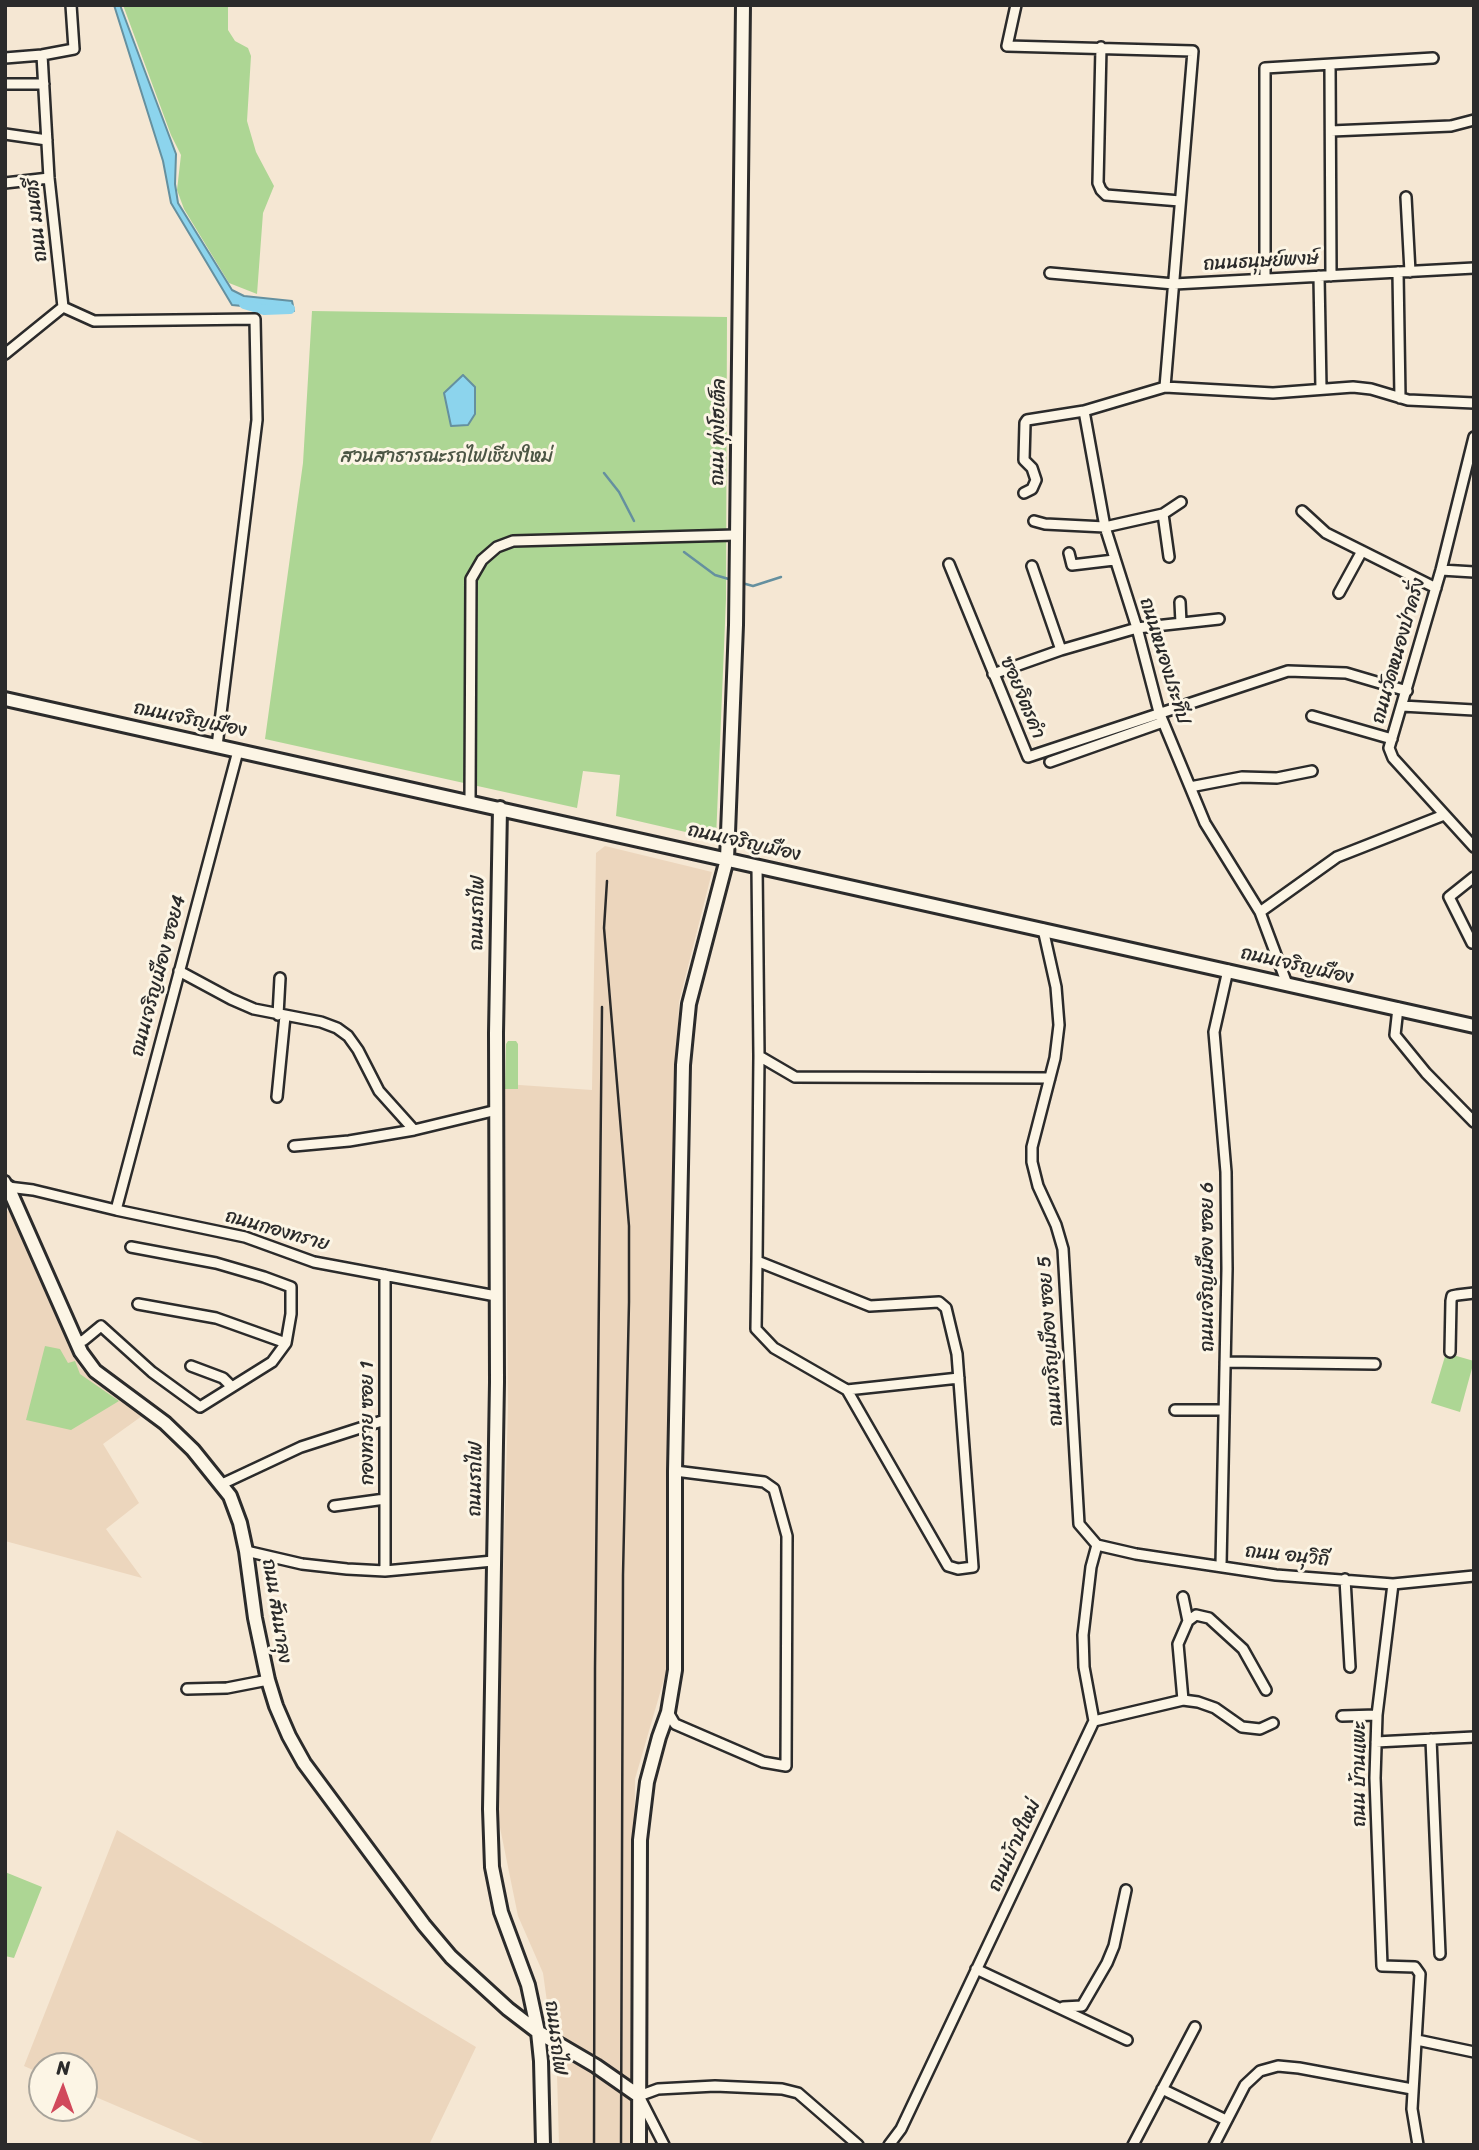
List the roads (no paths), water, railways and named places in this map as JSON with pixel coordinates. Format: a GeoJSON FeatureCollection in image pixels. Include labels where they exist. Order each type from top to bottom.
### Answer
{"type":"FeatureCollection","features":[{"type":"Feature","properties":{"kind":"street"},"geometry":{"type":"LineString","coordinates":[[5,58],[74,49],[71,5]]}},
{"type":"Feature","properties":{"kind":"street","name":"ถนน ทุ่งโฮเต็ล"},"geometry":{"type":"LineString","coordinates":[[639,2145],[640,1840],[647,1782],[673,1691],[676,1650],[675,1471],[683,1065],[689,1004],[727,859],[736,593],[743,5]]}},
{"type":"Feature","properties":{"kind":"street"},"geometry":{"type":"LineString","coordinates":[[1016,5],[1007,46],[1193,51],[1165,387]]}},
{"type":"Feature","properties":{"kind":"street"},"geometry":{"type":"LineString","coordinates":[[1101,47],[1098,183],[1101,190],[1107,195],[1180,201]]}},
{"type":"Feature","properties":{"kind":"street","name":"ถนน มนตรี"},"geometry":{"type":"LineString","coordinates":[[43,55],[49,178],[63,307]]}},
{"type":"Feature","properties":{"kind":"street"},"geometry":{"type":"LineString","coordinates":[[1265,279],[1265,68],[1433,58]]}},
{"type":"Feature","properties":{"kind":"street"},"geometry":{"type":"LineString","coordinates":[[1330,65],[1331,276]]}},
{"type":"Feature","properties":{"kind":"street"},"geometry":{"type":"LineString","coordinates":[[5,84],[44,84]]}},
{"type":"Feature","properties":{"kind":"street"},"geometry":{"type":"LineString","coordinates":[[1331,131],[1451,126],[1474,120]]}},
{"type":"Feature","properties":{"kind":"street"},"geometry":{"type":"LineString","coordinates":[[5,134],[47,140]]}},
{"type":"Feature","properties":{"kind":"street"},"geometry":{"type":"LineString","coordinates":[[5,183],[49,178]]}},
{"type":"Feature","properties":{"kind":"street"},"geometry":{"type":"LineString","coordinates":[[1406,197],[1410,272]]}},
{"type":"Feature","properties":{"kind":"street","name":"ถนนธนุษย์พงษ์"},"geometry":{"type":"LineString","coordinates":[[1050,273],[1174,284],[1474,268]]}},
{"type":"Feature","properties":{"kind":"street"},"geometry":{"type":"LineString","coordinates":[[1398,272],[1400,398]]}},
{"type":"Feature","properties":{"kind":"street"},"geometry":{"type":"LineString","coordinates":[[1319,276],[1321,389]]}},
{"type":"Feature","properties":{"kind":"street"},"geometry":{"type":"LineString","coordinates":[[5,354],[63,307],[94,321],[255,319],[257,420],[217,746]]}},
{"type":"Feature","properties":{"kind":"street"},"geometry":{"type":"LineString","coordinates":[[1024,493],[1032,489],[1036,480],[1032,468],[1024,460],[1026,421],[1084,411],[1165,387],[1273,393],[1353,387],[1371,389],[1400,398],[1474,403]]}},
{"type":"Feature","properties":{"kind":"street","name":"ถนนหนองประทีป"},"geometry":{"type":"LineString","coordinates":[[1084,411],[1105,527],[1137,628],[1159,712],[1205,823],[1260,912],[1287,984]]}},
{"type":"Feature","properties":{"kind":"street","name":"ถนนวัดหนองป่าครั่ง"},"geometry":{"type":"LineString","coordinates":[[1474,437],[1441,570],[1389,748],[1393,758],[1474,846]]}},
{"type":"Feature","properties":{"kind":"street"},"geometry":{"type":"LineString","coordinates":[[1034,521],[1105,527],[1163,514],[1181,502]]}},
{"type":"Feature","properties":{"kind":"street"},"geometry":{"type":"LineString","coordinates":[[1303,511],[1326,533],[1436,588]]}},
{"type":"Feature","properties":{"kind":"street"},"geometry":{"type":"LineString","coordinates":[[1163,514],[1170,557]]}},
{"type":"Feature","properties":{"kind":"street"},"geometry":{"type":"LineString","coordinates":[[470,802],[471,579],[482,560],[497,547],[513,541],[736,535]]}},
{"type":"Feature","properties":{"kind":"street"},"geometry":{"type":"LineString","coordinates":[[1339,593],[1362,551]]}},
{"type":"Feature","properties":{"kind":"street"},"geometry":{"type":"LineString","coordinates":[[1069,553],[1072,565],[1114,560]]}},
{"type":"Feature","properties":{"kind":"street","name":"ซอยจิตรคำ"},"geometry":{"type":"LineString","coordinates":[[948,564],[1028,757],[1159,712]]}},
{"type":"Feature","properties":{"kind":"street"},"geometry":{"type":"LineString","coordinates":[[1032,566],[1061,650]]}},
{"type":"Feature","properties":{"kind":"street"},"geometry":{"type":"LineString","coordinates":[[1441,570],[1474,572]]}},
{"type":"Feature","properties":{"kind":"street"},"geometry":{"type":"LineString","coordinates":[[1180,601],[1181,623]]}},
{"type":"Feature","properties":{"kind":"street"},"geometry":{"type":"LineString","coordinates":[[993,674],[1061,650],[1137,628],[1219,619]]}},
{"type":"Feature","properties":{"kind":"street"},"geometry":{"type":"LineString","coordinates":[[1159,712],[1288,671],[1346,673],[1407,691]]}},
{"type":"Feature","properties":{"kind":"street","name":"ถนนเจริญเมือง"},"geometry":{"type":"LineString","coordinates":[[5,699],[1474,1026]]}},
{"type":"Feature","properties":{"kind":"street"},"geometry":{"type":"LineString","coordinates":[[1402,706],[1474,710]]}},
{"type":"Feature","properties":{"kind":"street"},"geometry":{"type":"LineString","coordinates":[[1312,716],[1392,739]]}},
{"type":"Feature","properties":{"kind":"street"},"geometry":{"type":"LineString","coordinates":[[1050,762],[1163,722]]}},
{"type":"Feature","properties":{"kind":"street","name":"ถนนเจริญเมือง ซอย4"},"geometry":{"type":"LineString","coordinates":[[116,1210],[238,751]]}},
{"type":"Feature","properties":{"kind":"street"},"geometry":{"type":"LineString","coordinates":[[1190,787],[1242,776],[1277,778],[1312,771]]}},
{"type":"Feature","properties":{"kind":"street","name":"ถนนรถไฟ"},"geometry":{"type":"LineString","coordinates":[[500,808],[496,925],[497,1382],[490,1809],[492,1867],[501,1912],[528,1985],[538,2032],[543,2145]]}},
{"type":"Feature","properties":{"kind":"street"},"geometry":{"type":"LineString","coordinates":[[1260,912],[1337,858],[1444,815]]}},
{"type":"Feature","properties":{"kind":"street"},"geometry":{"type":"LineString","coordinates":[[704,853],[721,880],[741,868],[755,865],[760,1056],[756,1329],[774,1348],[847,1391],[948,1566],[958,1569],[973,1567],[957,1354],[946,1308],[939,1302],[870,1306],[757,1261]]}},
{"type":"Feature","properties":{"kind":"street"},"geometry":{"type":"LineString","coordinates":[[1472,943],[1449,897],[1474,877]]}},
{"type":"Feature","properties":{"kind":"street","name":"ถนนเจริญเมือง ซอย 5"},"geometry":{"type":"LineString","coordinates":[[1043,929],[1059,1008],[1058,1041],[1032,1147],[1032,1162],[1038,1186],[1063,1249],[1079,1524],[1097,1545]]}},
{"type":"Feature","properties":{"kind":"street","name":"ถนนเจริญเมือง ซอย 6"},"geometry":{"type":"LineString","coordinates":[[1221,1565],[1227,1291],[1226,1182],[1214,1032],[1228,970]]}},
{"type":"Feature","properties":{"kind":"street"},"geometry":{"type":"LineString","coordinates":[[179,971],[254,1009],[321,1022],[337,1028],[348,1036],[379,1091],[414,1130]]}},
{"type":"Feature","properties":{"kind":"street"},"geometry":{"type":"LineString","coordinates":[[277,1097],[280,978]]}},
{"type":"Feature","properties":{"kind":"street"},"geometry":{"type":"LineString","coordinates":[[1398,1009],[1395,1035],[1426,1073],[1474,1122]]}},
{"type":"Feature","properties":{"kind":"street"},"geometry":{"type":"LineString","coordinates":[[760,1056],[795,1077],[1050,1078]]}},
{"type":"Feature","properties":{"kind":"street"},"geometry":{"type":"LineString","coordinates":[[294,1146],[349,1141],[414,1130],[498,1110]]}},
{"type":"Feature","properties":{"kind":"street","name":"ถนนกองทราย"},"geometry":{"type":"LineString","coordinates":[[7,1184],[245,1237],[314,1262],[496,1296]]}},
{"type":"Feature","properties":{"kind":"street","name":"ถนน สันนาลุง"},"geometry":{"type":"LineString","coordinates":[[7,1184],[77,1343],[95,1370],[165,1423],[193,1450],[230,1496],[246,1551],[255,1618],[268,1680],[289,1736],[304,1763],[424,1925],[451,1957],[538,2032],[639,2096]]}},
{"type":"Feature","properties":{"kind":"street"},"geometry":{"type":"LineString","coordinates":[[77,1343],[101,1326],[152,1372],[200,1407],[272,1362],[286,1343],[291,1314],[291,1287],[216,1263],[131,1247]]}},
{"type":"Feature","properties":{"kind":"street","name":"กองทราย ซอย 1"},"geometry":{"type":"LineString","coordinates":[[384,1571],[386,1275]]}},
{"type":"Feature","properties":{"kind":"street"},"geometry":{"type":"LineString","coordinates":[[1450,1352],[1452,1296],[1474,1293]]}},
{"type":"Feature","properties":{"kind":"street"},"geometry":{"type":"LineString","coordinates":[[138,1304],[216,1318],[286,1343]]}},
{"type":"Feature","properties":{"kind":"street"},"geometry":{"type":"LineString","coordinates":[[1224,1362],[1375,1364]]}},
{"type":"Feature","properties":{"kind":"street"},"geometry":{"type":"LineString","coordinates":[[191,1366],[223,1378],[231,1386]]}},
{"type":"Feature","properties":{"kind":"street"},"geometry":{"type":"LineString","coordinates":[[847,1391],[959,1378]]}},
{"type":"Feature","properties":{"kind":"street"},"geometry":{"type":"LineString","coordinates":[[1175,1410],[1223,1410]]}},
{"type":"Feature","properties":{"kind":"street"},"geometry":{"type":"LineString","coordinates":[[222,1484],[301,1447],[385,1420]]}},
{"type":"Feature","properties":{"kind":"street"},"geometry":{"type":"LineString","coordinates":[[668,1712],[675,1724],[763,1762],[786,1766],[787,1536],[774,1489],[764,1482],[675,1471]]}},
{"type":"Feature","properties":{"kind":"street"},"geometry":{"type":"LineString","coordinates":[[334,1506],[385,1499]]}},
{"type":"Feature","properties":{"kind":"street"},"geometry":{"type":"LineString","coordinates":[[1097,1545],[1091,1567],[1083,1635],[1084,1667],[1094,1721],[1183,1700],[1215,1708],[1242,1727],[1260,1729],[1273,1723]]}},
{"type":"Feature","properties":{"kind":"street","name":"ถนน อนุวิถี"},"geometry":{"type":"LineString","coordinates":[[1097,1545],[1136,1554],[1276,1575],[1393,1584],[1474,1576]]}},
{"type":"Feature","properties":{"kind":"street"},"geometry":{"type":"LineString","coordinates":[[246,1551],[302,1564],[384,1571],[493,1561]]}},
{"type":"Feature","properties":{"kind":"street"},"geometry":{"type":"LineString","coordinates":[[1345,1579],[1350,1667]]}},
{"type":"Feature","properties":{"kind":"street","name":"ถนน บ้านแพะ"},"geometry":{"type":"LineString","coordinates":[[1393,1584],[1376,1742],[1382,1966],[1415,1967],[1420,1974],[1417,2040]]}},
{"type":"Feature","properties":{"kind":"street"},"geometry":{"type":"LineString","coordinates":[[1182,1597],[1188,1620]]}},
{"type":"Feature","properties":{"kind":"street"},"geometry":{"type":"LineString","coordinates":[[1183,1700],[1178,1644],[1188,1620],[1196,1615],[1209,1618],[1243,1649],[1266,1690]]}},
{"type":"Feature","properties":{"kind":"street"},"geometry":{"type":"LineString","coordinates":[[187,1689],[227,1688],[268,1680]]}},
{"type":"Feature","properties":{"kind":"street"},"geometry":{"type":"LineString","coordinates":[[1342,1716],[1377,1715]]}},
{"type":"Feature","properties":{"kind":"street","name":"ถนนบ้านใหม่"},"geometry":{"type":"LineString","coordinates":[[889,2145],[901,2129],[1094,1721]]}},
{"type":"Feature","properties":{"kind":"street"},"geometry":{"type":"LineString","coordinates":[[1376,1742],[1474,1737]]}},
{"type":"Feature","properties":{"kind":"street"},"geometry":{"type":"LineString","coordinates":[[1431,1739],[1440,1954]]}},
{"type":"Feature","properties":{"kind":"street"},"geometry":{"type":"LineString","coordinates":[[1062,2008],[1082,2006],[1107,1963],[1114,1946],[1126,1890]]}},
{"type":"Feature","properties":{"kind":"street"},"geometry":{"type":"LineString","coordinates":[[976,1969],[1127,2040]]}},
{"type":"Feature","properties":{"kind":"street"},"geometry":{"type":"LineString","coordinates":[[1133,2145],[1195,2027]]}},
{"type":"Feature","properties":{"kind":"street"},"geometry":{"type":"LineString","coordinates":[[1418,2145],[1412,2109],[1417,2040],[1474,2052]]}},
{"type":"Feature","properties":{"kind":"street"},"geometry":{"type":"LineString","coordinates":[[1214,2145],[1245,2085],[1260,2071],[1278,2067],[1299,2068],[1412,2089]]}},
{"type":"Feature","properties":{"kind":"street"},"geometry":{"type":"LineString","coordinates":[[664,2145],[639,2096],[658,2090],[715,2086],[798,2093],[858,2145]]}},
{"type":"Feature","properties":{"kind":"street"},"geometry":{"type":"LineString","coordinates":[[1163,2089],[1226,2120]]}},
{"type":"Feature","properties":{"kind":"water"},"geometry":{"type":"Polygon","coordinates":[[[114,5],[120,5],[176,154],[175,184],[178,203],[232,290],[244,296],[292,301],[294,311],[232,305],[171,203],[163,161],[114,5]]]}},
{"type":"Feature","properties":{"kind":"water"},"geometry":{"type":"Polygon","coordinates":[[[463,375],[475,387],[475,414],[468,425],[451,426],[444,393],[463,375]]]}},
{"type":"Feature","properties":{"kind":"waterway"},"geometry":{"type":"LineString","coordinates":[[244,304],[264,310],[290,309]]}},
{"type":"Feature","properties":{"kind":"waterway"},"geometry":{"type":"LineString","coordinates":[[604,473],[619,492],[634,521]]}},
{"type":"Feature","properties":{"kind":"waterway"},"geometry":{"type":"LineString","coordinates":[[684,552],[715,575],[732,580]]}},
{"type":"Feature","properties":{"kind":"waterway"},"geometry":{"type":"LineString","coordinates":[[742,583],[753,586],[781,577]]}},
{"type":"Feature","properties":{"kind":"railway"},"geometry":{"type":"LineString","coordinates":[[607,881],[604,928],[629,1226],[623,1575],[621,2145]]}},
{"type":"Feature","properties":{"kind":"railway"},"geometry":{"type":"LineString","coordinates":[[594,2145],[595,1668],[602,1007]]}},
{"type":"Feature","properties":{"kind":"park label","name":"สวนสาธารณะรถไฟเชียงใหม่"},"geometry":{"type":"Point","coordinates":[447,457]}}]}
